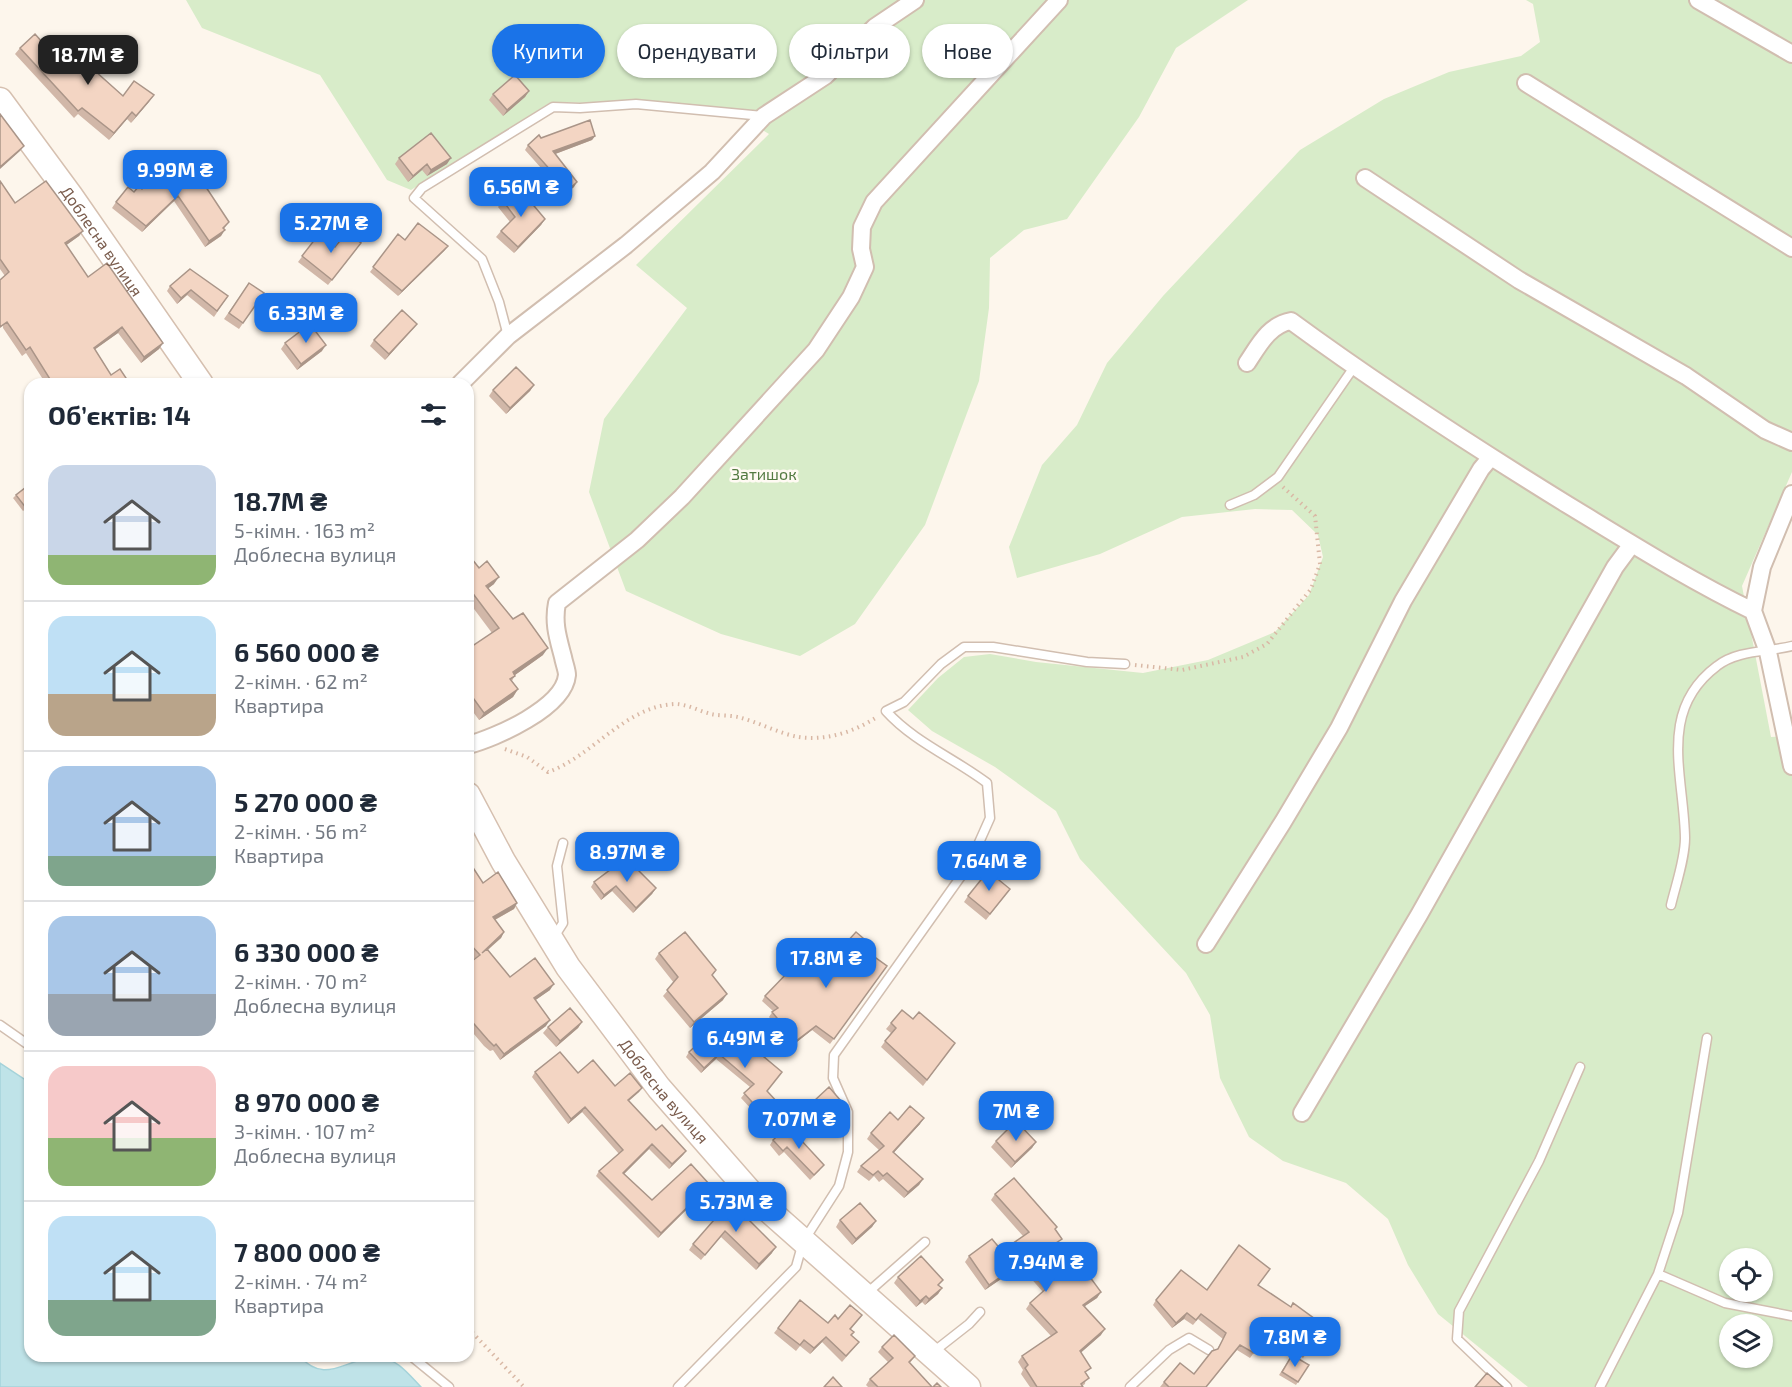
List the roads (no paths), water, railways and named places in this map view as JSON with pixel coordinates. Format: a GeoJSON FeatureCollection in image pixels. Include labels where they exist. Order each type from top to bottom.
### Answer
{"type":"FeatureCollection","features":[{"type":"Feature","properties":{"kind":"street"},"geometry":{"type":"LineString","coordinates":[[466,378],[508,336],[626,245],[712,172],[764,116],[825,76],[875,27],[915,0]]}},
{"type":"Feature","properties":{"kind":"street"},"geometry":{"type":"LineString","coordinates":[[475,744],[543,710],[560,692],[567,675],[554,620],[557,603],[637,540],[675,504],[816,350],[851,297],[865,267],[861,249],[862,227],[874,202],[1059,0]]}},
{"type":"Feature","properties":{"kind":"street"},"geometry":{"type":"LineString","coordinates":[[1698,0],[1792,54]]}},
{"type":"Feature","properties":{"kind":"street"},"geometry":{"type":"LineString","coordinates":[[1526,83],[1792,248]]}},
{"type":"Feature","properties":{"kind":"street","name":"Доблесна вулиця"},"geometry":{"type":"LineString","coordinates":[[0,100],[70,195],[197,378]]}},
{"type":"Feature","properties":{"kind":"street"},"geometry":{"type":"LineString","coordinates":[[1365,178],[1519,280],[1686,376],[1765,430],[1792,442]]}},
{"type":"Feature","properties":{"kind":"street"},"geometry":{"type":"LineString","coordinates":[[1247,363],[1266,335],[1280,323],[1291,321],[1354,367],[1491,458],[1711,591],[1753,611]]}},
{"type":"Feature","properties":{"kind":"street"},"geometry":{"type":"LineString","coordinates":[[1206,944],[1283,822],[1333,737],[1403,602],[1481,469],[1491,458]]}},
{"type":"Feature","properties":{"kind":"street"},"geometry":{"type":"LineString","coordinates":[[1792,494],[1762,567],[1753,611],[1768,652],[1792,766]]}},
{"type":"Feature","properties":{"kind":"street"},"geometry":{"type":"LineString","coordinates":[[1302,1113],[1419,915],[1615,567],[1632,544]]}},
{"type":"Feature","properties":{"kind":"street","name":"Доблесна вулиця"},"geometry":{"type":"LineString","coordinates":[[474,806],[503,861],[568,967],[659,1088],[757,1200],[929,1355],[968,1387]]}},
{"type":"Feature","properties":{"kind":"lane"},"geometry":{"type":"LineString","coordinates":[[508,336],[499,302],[482,259],[414,198],[422,188],[553,106],[580,108],[636,104],[764,116]]}},
{"type":"Feature","properties":{"kind":"lane"},"geometry":{"type":"LineString","coordinates":[[1230,505],[1254,495],[1278,477],[1354,367]]}},
{"type":"Feature","properties":{"kind":"lane"},"geometry":{"type":"LineString","coordinates":[[1671,905],[1685,840],[1678,728],[1684,707],[1699,684],[1718,665],[1741,654],[1768,652],[1792,646]]}},
{"type":"Feature","properties":{"kind":"lane"},"geometry":{"type":"LineString","coordinates":[[678,1387],[796,1267],[803,1242],[839,1186],[848,1152],[848,1112],[833,1078],[834,1055],[969,865],[990,818],[987,783],[960,763],[902,728],[886,711],[904,702],[941,664],[964,647],[993,647],[1087,662],[1125,664]]}},
{"type":"Feature","properties":{"kind":"lane"},"geometry":{"type":"LineString","coordinates":[[552,940],[563,923],[557,866],[563,843]]}},
{"type":"Feature","properties":{"kind":"lane"},"geometry":{"type":"LineString","coordinates":[[0,1025],[24,1042]]}},
{"type":"Feature","properties":{"kind":"lane"},"geometry":{"type":"LineString","coordinates":[[1600,1387],[1658,1274],[1678,1213],[1707,1038]]}},
{"type":"Feature","properties":{"kind":"lane"},"geometry":{"type":"LineString","coordinates":[[1507,1387],[1457,1339],[1459,1311],[1539,1161],[1580,1067]]}},
{"type":"Feature","properties":{"kind":"lane"},"geometry":{"type":"LineString","coordinates":[[863,1296],[925,1242]]}},
{"type":"Feature","properties":{"kind":"lane"},"geometry":{"type":"LineString","coordinates":[[1658,1274],[1725,1303],[1792,1316]]}},
{"type":"Feature","properties":{"kind":"lane"},"geometry":{"type":"LineString","coordinates":[[929,1355],[969,1324],[980,1312]]}},
{"type":"Feature","properties":{"kind":"lane"},"geometry":{"type":"LineString","coordinates":[[1130,1387],[1169,1350],[1189,1338],[1209,1350]]}},
{"type":"Feature","properties":{"kind":"lane"},"geometry":{"type":"LineString","coordinates":[[418,1362],[449,1387]]}},
{"type":"Feature","properties":{"kind":"water"},"geometry":{"type":"Polygon","coordinates":[[[0,1063],[24,1079],[24,1362],[306,1362],[319,1369],[328,1370],[354,1362],[394,1362],[421,1387],[0,1387],[0,1063]]]}},
{"type":"Feature","properties":{"kind":"park label","name":"Затишок"},"geometry":{"type":"Point","coordinates":[764,474]}}]}
